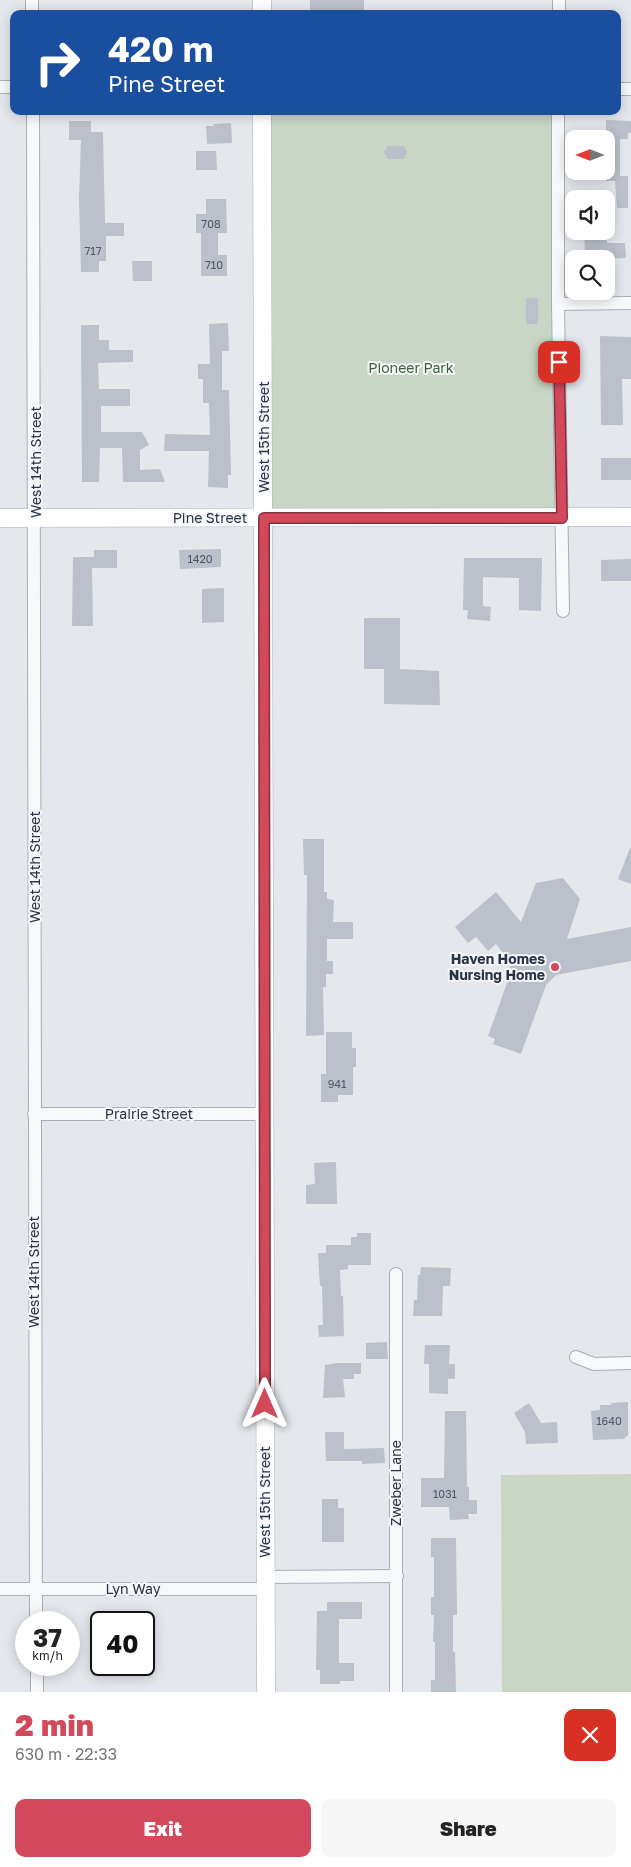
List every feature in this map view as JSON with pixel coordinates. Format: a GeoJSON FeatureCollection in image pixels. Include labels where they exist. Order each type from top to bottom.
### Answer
{"type":"FeatureCollection","features":[{"type":"Feature","properties":{"kind":"street","name":"West 14th Street"},"geometry":{"type":"LineString","coordinates":[[33,115],[36,519],[34,1114],[36,1611]]}},
{"type":"Feature","properties":{"kind":"street","name":"West 15th Street"},"geometry":{"type":"LineString","coordinates":[[262,115],[266,1692]]}},
{"type":"Feature","properties":{"kind":"street"},"geometry":{"type":"LineString","coordinates":[[558,115],[558,304],[563,611]]}},
{"type":"Feature","properties":{"kind":"street"},"geometry":{"type":"LineString","coordinates":[[558,304],[631,303]]}},
{"type":"Feature","properties":{"kind":"street","name":"Pine Street"},"geometry":{"type":"LineString","coordinates":[[0,518],[631,517]]}},
{"type":"Feature","properties":{"kind":"street","name":"Prairie Street"},"geometry":{"type":"LineString","coordinates":[[34,1114],[264,1114]]}},
{"type":"Feature","properties":{"kind":"street","name":"Zweber Lane"},"geometry":{"type":"LineString","coordinates":[[396,1274],[396,1692]]}},
{"type":"Feature","properties":{"kind":"street"},"geometry":{"type":"LineString","coordinates":[[576,1357],[594,1364],[631,1363]]}},
{"type":"Feature","properties":{"kind":"street","name":"Lyn Way"},"geometry":{"type":"LineString","coordinates":[[0,1589],[265,1583],[397,1576]]}},
{"type":"Feature","properties":{"kind":"street"},"geometry":{"type":"LineString","coordinates":[[36,1676],[37,1692]]}},
{"type":"Feature","properties":{"kind":"green space","name":"Pioneer Park"},"geometry":{"type":"Polygon","coordinates":[[[262,115],[558,115],[562,518],[264,518],[262,115]]]}},
{"type":"Feature","properties":{"kind":"green space"},"geometry":{"type":"Polygon","coordinates":[[[631,1474],[631,1692],[502,1692],[501,1475],[631,1474]]]}},
{"type":"Feature","properties":{"kind":"building"},"geometry":{"type":"Polygon","coordinates":[[[310,0],[364,0],[364,10],[310,10],[310,0]]]}},
{"type":"Feature","properties":{"kind":"building"},"geometry":{"type":"Polygon","coordinates":[[[606,120],[631,121],[631,133],[628,133],[628,139],[620,139],[620,176],[628,176],[628,208],[617,208],[615,181],[606,181],[615,180],[615,130],[606,130],[606,120]]]}},
{"type":"Feature","properties":{"kind":"building"},"geometry":{"type":"Polygon","coordinates":[[[69,121],[91,121],[91,132],[103,132],[105,223],[124,223],[124,236],[106,236],[106,261],[99,261],[99,272],[81,272],[79,198],[81,140],[69,140],[69,121]]]}},
{"type":"Feature","properties":{"kind":"building"},"geometry":{"type":"Polygon","coordinates":[[[231,123],[232,143],[207,144],[206,126],[231,123]]]}},
{"type":"Feature","properties":{"kind":"building"},"geometry":{"type":"Polygon","coordinates":[[[388,146],[404,146],[407,152],[404,159],[388,159],[384,152],[388,146]]]}},
{"type":"Feature","properties":{"kind":"building"},"geometry":{"type":"Polygon","coordinates":[[[196,151],[216,151],[217,170],[196,170],[196,151]]]}},
{"type":"Feature","properties":{"kind":"building"},"geometry":{"type":"Polygon","coordinates":[[[206,199],[226,199],[227,233],[218,233],[218,255],[227,255],[227,276],[201,276],[201,233],[196,233],[196,214],[206,214],[206,199]]]}},
{"type":"Feature","properties":{"kind":"building"},"geometry":{"type":"Polygon","coordinates":[[[584,240],[607,240],[607,243],[625,243],[626,258],[615,258],[615,250],[585,250],[584,240]]]}},
{"type":"Feature","properties":{"kind":"building"},"geometry":{"type":"Polygon","coordinates":[[[132,261],[152,261],[152,281],[133,281],[132,261]]]}},
{"type":"Feature","properties":{"kind":"building"},"geometry":{"type":"Polygon","coordinates":[[[526,298],[538,298],[538,324],[526,324],[526,298]]]}},
{"type":"Feature","properties":{"kind":"building"},"geometry":{"type":"Polygon","coordinates":[[[228,323],[229,351],[222,351],[222,390],[229,390],[231,475],[228,475],[228,488],[208,487],[209,451],[164,451],[165,434],[210,435],[209,403],[203,403],[203,379],[198,379],[198,364],[210,364],[209,324],[228,323]]]}},
{"type":"Feature","properties":{"kind":"building"},"geometry":{"type":"Polygon","coordinates":[[[81,325],[99,325],[99,340],[109,340],[109,350],[133,350],[133,362],[98,363],[99,389],[130,389],[130,406],[101,406],[101,432],[142,432],[149,445],[140,450],[140,470],[160,469],[165,482],[123,482],[122,448],[100,448],[99,482],[82,482],[81,325]]]}},
{"type":"Feature","properties":{"kind":"building"},"geometry":{"type":"Polygon","coordinates":[[[600,336],[631,337],[631,379],[622,379],[623,425],[601,425],[600,336]]]}},
{"type":"Feature","properties":{"kind":"building"},"geometry":{"type":"Polygon","coordinates":[[[601,458],[631,458],[631,480],[601,480],[601,458]]]}},
{"type":"Feature","properties":{"kind":"building"},"geometry":{"type":"Polygon","coordinates":[[[221,549],[221,567],[180,569],[179,550],[221,549]]]}},
{"type":"Feature","properties":{"kind":"building"},"geometry":{"type":"Polygon","coordinates":[[[94,550],[117,550],[117,568],[92,568],[93,626],[72,626],[73,557],[94,557],[94,550]]]}},
{"type":"Feature","properties":{"kind":"building"},"geometry":{"type":"Polygon","coordinates":[[[464,558],[542,558],[541,611],[519,610],[519,578],[483,577],[483,606],[491,607],[490,621],[467,619],[468,610],[463,610],[464,558]]]}},
{"type":"Feature","properties":{"kind":"building"},"geometry":{"type":"Polygon","coordinates":[[[631,559],[631,581],[601,581],[601,560],[631,559]]]}},
{"type":"Feature","properties":{"kind":"building"},"geometry":{"type":"Polygon","coordinates":[[[224,588],[224,622],[202,623],[202,589],[224,588]]]}},
{"type":"Feature","properties":{"kind":"building"},"geometry":{"type":"Polygon","coordinates":[[[364,618],[400,618],[400,669],[439,671],[440,705],[384,704],[384,669],[364,669],[364,618]]]}},
{"type":"Feature","properties":{"kind":"building"},"geometry":{"type":"Polygon","coordinates":[[[303,839],[324,839],[324,892],[327,892],[327,899],[334,900],[333,922],[353,922],[353,939],[327,939],[327,961],[333,961],[333,974],[326,974],[326,987],[323,987],[324,1035],[306,1036],[307,875],[304,875],[303,839]]]}},
{"type":"Feature","properties":{"kind":"building"},"geometry":{"type":"Polygon","coordinates":[[[631,848],[631,884],[618,879],[631,848]]]}},
{"type":"Feature","properties":{"kind":"building","name":"Haven Homes Nursing Home"},"geometry":{"type":"Polygon","coordinates":[[[563,878],[580,899],[567,939],[631,927],[631,961],[556,975],[546,985],[521,1054],[493,1044],[495,1039],[488,1036],[511,972],[508,959],[496,944],[488,951],[476,937],[468,943],[455,927],[496,892],[521,922],[536,883],[563,878]]]}},
{"type":"Feature","properties":{"kind":"building"},"geometry":{"type":"Polygon","coordinates":[[[326,1032],[352,1032],[352,1048],[356,1048],[356,1067],[353,1067],[353,1095],[338,1095],[338,1102],[321,1102],[321,1074],[326,1074],[326,1032]]]}},
{"type":"Feature","properties":{"kind":"building"},"geometry":{"type":"Polygon","coordinates":[[[336,1162],[337,1204],[306,1204],[306,1185],[315,1184],[314,1163],[336,1162]]]}},
{"type":"Feature","properties":{"kind":"building"},"geometry":{"type":"Polygon","coordinates":[[[357,1233],[371,1233],[371,1265],[348,1265],[348,1269],[340,1270],[344,1336],[319,1337],[318,1325],[323,1325],[322,1286],[320,1286],[318,1253],[326,1253],[326,1245],[351,1245],[351,1237],[357,1237],[357,1233]]]}},
{"type":"Feature","properties":{"kind":"building"},"geometry":{"type":"Polygon","coordinates":[[[421,1267],[451,1268],[450,1286],[443,1286],[442,1316],[413,1316],[414,1300],[417,1300],[418,1275],[420,1275],[421,1267]]]}},
{"type":"Feature","properties":{"kind":"building"},"geometry":{"type":"Polygon","coordinates":[[[387,1342],[388,1359],[366,1359],[366,1343],[387,1342]]]}},
{"type":"Feature","properties":{"kind":"building"},"geometry":{"type":"Polygon","coordinates":[[[425,1345],[450,1345],[449,1364],[455,1364],[455,1379],[448,1379],[448,1394],[429,1393],[429,1364],[424,1364],[425,1345]]]}},
{"type":"Feature","properties":{"kind":"building"},"geometry":{"type":"Polygon","coordinates":[[[361,1363],[361,1374],[354,1374],[354,1379],[343,1379],[345,1397],[323,1398],[325,1365],[361,1363]]]}},
{"type":"Feature","properties":{"kind":"building"},"geometry":{"type":"Polygon","coordinates":[[[628,1402],[628,1435],[624,1439],[593,1440],[591,1411],[600,1410],[600,1405],[628,1402]]]}},
{"type":"Feature","properties":{"kind":"building"},"geometry":{"type":"Polygon","coordinates":[[[529,1403],[541,1423],[557,1422],[558,1443],[526,1444],[525,1432],[514,1413],[529,1403]]]}},
{"type":"Feature","properties":{"kind":"building"},"geometry":{"type":"Polygon","coordinates":[[[445,1411],[466,1411],[467,1487],[469,1487],[469,1500],[477,1500],[477,1514],[468,1514],[469,1519],[450,1520],[449,1507],[421,1507],[421,1478],[444,1478],[445,1411]]]}},
{"type":"Feature","properties":{"kind":"building"},"geometry":{"type":"Polygon","coordinates":[[[325,1432],[344,1432],[344,1449],[384,1448],[385,1463],[362,1464],[362,1461],[326,1461],[325,1432]]]}},
{"type":"Feature","properties":{"kind":"building"},"geometry":{"type":"Polygon","coordinates":[[[322,1499],[338,1499],[338,1508],[344,1508],[344,1542],[322,1542],[322,1499]]]}},
{"type":"Feature","properties":{"kind":"building"},"geometry":{"type":"Polygon","coordinates":[[[431,1538],[456,1538],[457,1615],[453,1615],[453,1652],[455,1652],[456,1692],[431,1692],[431,1680],[435,1680],[435,1642],[433,1642],[434,1615],[431,1615],[431,1597],[434,1597],[434,1557],[431,1557],[431,1538]]]}},
{"type":"Feature","properties":{"kind":"building"},"geometry":{"type":"Polygon","coordinates":[[[327,1602],[362,1602],[362,1619],[339,1619],[339,1663],[354,1663],[354,1681],[340,1681],[340,1684],[320,1684],[320,1670],[316,1670],[317,1611],[327,1611],[327,1602]]]}},
{"type":"Feature","properties":{"kind":"place","name":"Haven Homes Nursing Home"},"geometry":{"type":"Point","coordinates":[555,967]}},
{"type":"Feature","properties":{"kind":"route"},"geometry":{"type":"LineString","coordinates":[[265,1404],[264,518],[562,518],[559,362]]}}]}
